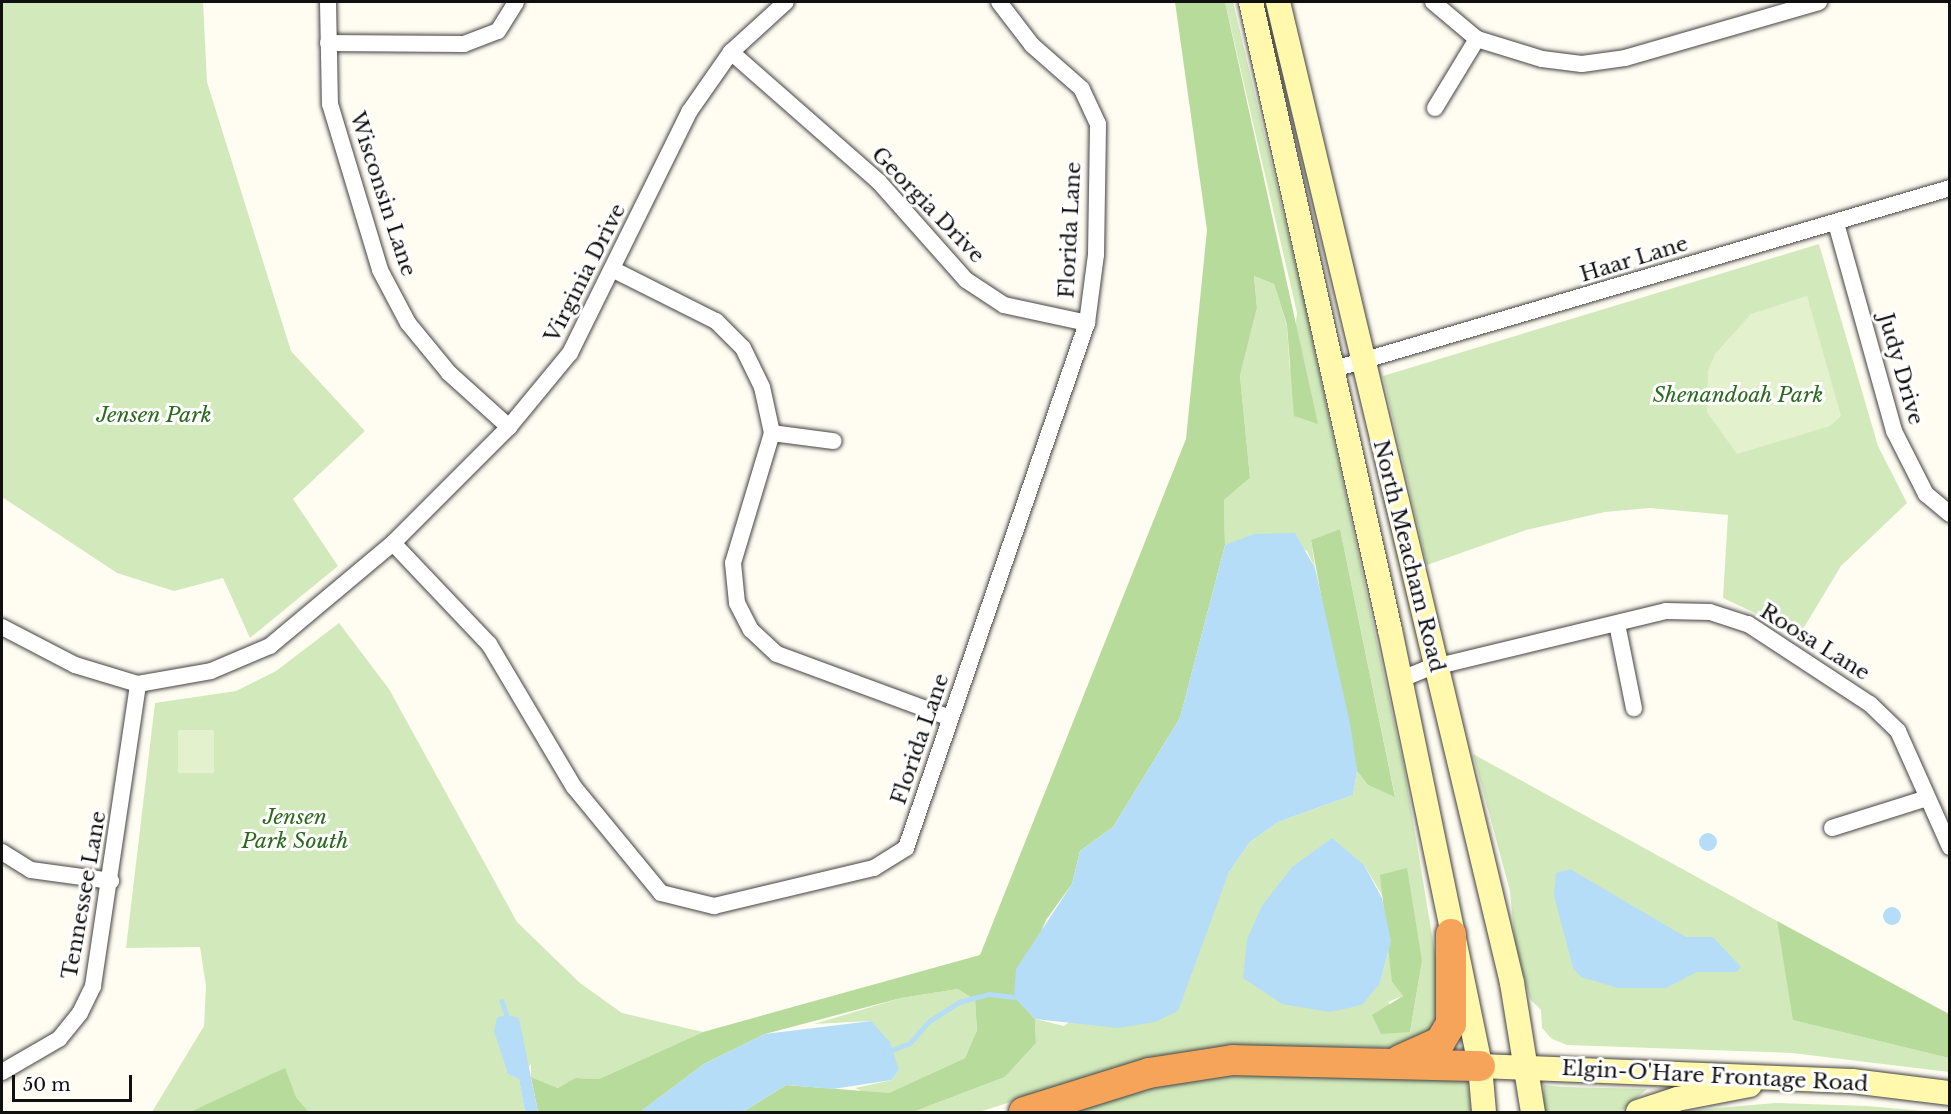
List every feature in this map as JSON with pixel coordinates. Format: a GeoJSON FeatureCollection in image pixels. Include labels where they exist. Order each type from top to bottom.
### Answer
{"type":"FeatureCollection","features":[{"type":"Feature","properties":{"kind":"highway"},"geometry":{"type":"LineString","coordinates":[[1393,1063],[1440,1042],[1451,1024],[1451,933]]}},
{"type":"Feature","properties":{"kind":"highway"},"geometry":{"type":"LineString","coordinates":[[1024,1113],[1149,1073],[1196,1065],[1279,1059],[1480,1066]]}},
{"type":"Feature","properties":{"kind":"main road","name":"North Meacham Road"},"geometry":{"type":"LineString","coordinates":[[1251,2],[1399,681],[1480,1066],[1484,1113]]}},
{"type":"Feature","properties":{"kind":"main road","name":"North Meacham Road"},"geometry":{"type":"LineString","coordinates":[[1278,2],[1361,362],[1436,667],[1527,1067],[1533,1113]]}},
{"type":"Feature","properties":{"kind":"main road","name":"Elgin-O'Hare Frontage Road"},"geometry":{"type":"LineString","coordinates":[[1480,1066],[1788,1077],[1950,1094]]}},
{"type":"Feature","properties":{"kind":"main road"},"geometry":{"type":"LineString","coordinates":[[1638,1113],[1677,1099],[1788,1077]]}},
{"type":"Feature","properties":{"kind":"street","name":"Wisconsin Lane"},"geometry":{"type":"LineString","coordinates":[[328,2],[327,43],[330,104],[380,270],[408,323],[449,373],[508,427]]}},
{"type":"Feature","properties":{"kind":"street"},"geometry":{"type":"LineString","coordinates":[[327,43],[464,44],[498,31],[516,2]]}},
{"type":"Feature","properties":{"kind":"street","name":"Virginia Drive"},"geometry":{"type":"LineString","coordinates":[[138,684],[212,671],[270,646],[393,543],[508,427],[570,353],[614,270],[689,112],[731,52],[786,2]]}},
{"type":"Feature","properties":{"kind":"street","name":"Florida Lane"},"geometry":{"type":"LineString","coordinates":[[393,543],[489,644],[574,787],[661,893],[714,906],[874,868],[906,848],[1087,323],[1096,255],[1098,124],[1082,89],[1032,45],[999,2]]}},
{"type":"Feature","properties":{"kind":"street"},"geometry":{"type":"LineString","coordinates":[[1433,2],[1477,39],[1542,59],[1582,64],[1625,58],[1781,7],[1819,2]]}},
{"type":"Feature","properties":{"kind":"street"},"geometry":{"type":"LineString","coordinates":[[1435,108],[1477,39]]}},
{"type":"Feature","properties":{"kind":"street","name":"Georgia Drive"},"geometry":{"type":"LineString","coordinates":[[731,52],[879,182],[966,280],[1004,304],[1087,323]]}},
{"type":"Feature","properties":{"kind":"street","name":"Haar Lane"},"geometry":{"type":"LineString","coordinates":[[1331,370],[1950,188]]}},
{"type":"Feature","properties":{"kind":"street","name":"Judy Drive"},"geometry":{"type":"LineString","coordinates":[[1836,223],[1894,431],[1926,494],[1950,514]]}},
{"type":"Feature","properties":{"kind":"street"},"geometry":{"type":"LineString","coordinates":[[614,270],[717,321],[743,348],[762,387],[771,433],[734,563],[737,603],[752,630],[777,654],[950,718]]}},
{"type":"Feature","properties":{"kind":"street"},"geometry":{"type":"LineString","coordinates":[[771,433],[833,441]]}},
{"type":"Feature","properties":{"kind":"street","name":"Roosa Lane"},"geometry":{"type":"LineString","coordinates":[[1399,681],[1436,667],[1666,611],[1710,612],[1748,624],[1870,704],[1898,731],[1924,799],[1950,847]]}},
{"type":"Feature","properties":{"kind":"street"},"geometry":{"type":"LineString","coordinates":[[1617,624],[1634,708]]}},
{"type":"Feature","properties":{"kind":"street"},"geometry":{"type":"LineString","coordinates":[[2,627],[75,665],[138,684]]}},
{"type":"Feature","properties":{"kind":"street","name":"Tennessee Lane"},"geometry":{"type":"LineString","coordinates":[[2,1072],[59,1039],[80,1013],[93,986],[111,881],[138,684]]}},
{"type":"Feature","properties":{"kind":"street"},"geometry":{"type":"LineString","coordinates":[[1832,828],[1924,799]]}},
{"type":"Feature","properties":{"kind":"street"},"geometry":{"type":"LineString","coordinates":[[2,852],[31,870],[111,881]]}},
{"type":"Feature","properties":{"kind":"green space","name":"Jensen Park"},"geometry":{"type":"Polygon","coordinates":[[[2,2],[203,2],[207,82],[291,351],[365,431],[293,499],[338,566],[250,638],[223,578],[174,591],[117,573],[2,497],[2,2]]]}},
{"type":"Feature","properties":{"kind":"green space"},"geometry":{"type":"Polygon","coordinates":[[[1175,2],[1225,2],[1318,424],[1294,416],[1287,325],[1274,284],[1254,276],[1257,308],[1240,376],[1250,478],[1224,500],[1225,545],[1180,718],[1113,827],[1080,851],[1072,884],[1046,920],[1014,996],[1035,1019],[1036,1043],[1005,1077],[913,1112],[743,1112],[786,1085],[889,1093],[965,1058],[977,1030],[975,1000],[958,989],[901,998],[765,1034],[704,1064],[640,1112],[538,1112],[531,1077],[558,1088],[575,1078],[599,1079],[703,1032],[980,955],[1186,439],[1207,230],[1175,2]]]}},
{"type":"Feature","properties":{"kind":"green space"},"geometry":{"type":"Polygon","coordinates":[[[1225,2],[1233,2],[1304,301],[1405,773],[1441,989],[1437,1023],[1428,1035],[1397,1048],[1305,1047],[1133,1064],[979,1112],[913,1112],[1005,1077],[1036,1043],[1035,1019],[1064,1026],[1212,915],[1229,872],[1250,842],[1278,822],[1353,795],[1357,771],[1368,785],[1395,796],[1340,529],[1311,540],[1315,568],[1307,551],[1270,534],[1225,545],[1224,500],[1250,478],[1240,376],[1257,308],[1254,276],[1274,284],[1287,326],[1290,371],[1297,313],[1225,2]],[[1364,865],[1380,983],[1391,941],[1392,982],[1403,996],[1388,1002],[1410,1032],[1422,961],[1364,865]]]}},
{"type":"Feature","properties":{"kind":"green space","name":"Shenandoah Park"},"geometry":{"type":"Polygon","coordinates":[[[1819,244],[1878,446],[1907,503],[1841,566],[1800,634],[1723,598],[1728,515],[1650,508],[1605,512],[1526,530],[1427,565],[1383,376],[1819,244]]]}},
{"type":"Feature","properties":{"kind":"green space"},"geometry":{"type":"Polygon","coordinates":[[[1807,296],[1841,416],[1830,426],[1737,454],[1707,412],[1708,371],[1715,354],[1751,314],[1807,296]]]}},
{"type":"Feature","properties":{"kind":"green space"},"geometry":{"type":"Polygon","coordinates":[[[1340,529],[1395,797],[1368,785],[1357,771],[1327,629],[1311,540],[1340,529]]]}},
{"type":"Feature","properties":{"kind":"green space","name":"Jensen Park South"},"geometry":{"type":"Polygon","coordinates":[[[339,623],[389,689],[517,922],[580,983],[622,1013],[703,1032],[599,1079],[575,1078],[558,1088],[531,1077],[531,1064],[519,1078],[525,1112],[309,1112],[296,1097],[223,1098],[190,1112],[152,1112],[204,1026],[206,986],[200,947],[126,948],[155,703],[236,691],[276,671],[339,623]]]}},
{"type":"Feature","properties":{"kind":"green space"},"geometry":{"type":"Polygon","coordinates":[[[178,730],[214,730],[214,773],[178,773],[178,730]]]}},
{"type":"Feature","properties":{"kind":"green space"},"geometry":{"type":"Polygon","coordinates":[[[1473,754],[1777,921],[1794,1020],[1949,1058],[1949,1072],[1792,1053],[1567,1045],[1552,1039],[1542,1028],[1541,1010],[1530,999],[1515,942],[1510,891],[1473,754]]]}},
{"type":"Feature","properties":{"kind":"green space"},"geometry":{"type":"Polygon","coordinates":[[[1407,868],[1422,961],[1410,1032],[1381,1034],[1372,1015],[1403,996],[1392,982],[1380,875],[1407,868]]]}},
{"type":"Feature","properties":{"kind":"green space"},"geometry":{"type":"Polygon","coordinates":[[[1777,921],[1949,1014],[1949,1058],[1793,1020],[1777,921]]]}},
{"type":"Feature","properties":{"kind":"green space"},"geometry":{"type":"Polygon","coordinates":[[[958,989],[975,1000],[977,1030],[965,1058],[889,1093],[870,1095],[855,1088],[892,1080],[899,1070],[870,1021],[814,1024],[901,998],[958,989]]]}},
{"type":"Feature","properties":{"kind":"green space"},"geometry":{"type":"Polygon","coordinates":[[[285,1068],[296,1097],[309,1112],[190,1112],[285,1068]]]}},
{"type":"Feature","properties":{"kind":"green space"},"geometry":{"type":"Polygon","coordinates":[[[1238,1074],[1467,1081],[1471,1112],[1070,1112],[1147,1088],[1238,1074]]]}},
{"type":"Feature","properties":{"kind":"green space"},"geometry":{"type":"Polygon","coordinates":[[[1544,1085],[1647,1089],[1620,1112],[1543,1112],[1544,1085]]]}},
{"type":"Feature","properties":{"kind":"green space"},"geometry":{"type":"Polygon","coordinates":[[[1775,1103],[1867,1106],[1936,1112],[1672,1112],[1775,1103]]]}},
{"type":"Feature","properties":{"kind":"water"},"geometry":{"type":"Polygon","coordinates":[[[1295,533],[1315,568],[1350,723],[1357,771],[1353,795],[1278,822],[1250,842],[1229,872],[1178,1011],[1155,1022],[1118,1028],[1035,1019],[1014,997],[1016,969],[1072,884],[1080,851],[1113,827],[1180,718],[1225,545],[1254,534],[1295,533]]]}},
{"type":"Feature","properties":{"kind":"water"},"geometry":{"type":"Polygon","coordinates":[[[1708,833],[1714,836],[1717,842],[1714,848],[1708,851],[1702,848],[1699,842],[1702,836],[1708,833]]]}},
{"type":"Feature","properties":{"kind":"water"},"geometry":{"type":"Polygon","coordinates":[[[1332,838],[1364,865],[1382,898],[1391,941],[1380,983],[1362,1005],[1330,1012],[1282,1004],[1243,978],[1247,939],[1262,906],[1292,867],[1332,838]]]}},
{"type":"Feature","properties":{"kind":"water"},"geometry":{"type":"Polygon","coordinates":[[[1570,869],[1686,937],[1713,937],[1741,967],[1737,972],[1697,972],[1666,988],[1618,988],[1581,977],[1573,968],[1554,896],[1556,873],[1570,869]]]}},
{"type":"Feature","properties":{"kind":"water"},"geometry":{"type":"Polygon","coordinates":[[[1892,907],[1898,910],[1901,916],[1898,922],[1892,925],[1886,922],[1883,916],[1886,910],[1892,907]]]}},
{"type":"Feature","properties":{"kind":"water"},"geometry":{"type":"Polygon","coordinates":[[[507,1015],[519,1018],[538,1112],[525,1112],[519,1079],[508,1074],[494,1031],[497,1017],[507,1015]]]}},
{"type":"Feature","properties":{"kind":"water"},"geometry":{"type":"Polygon","coordinates":[[[871,1021],[890,1042],[899,1070],[892,1080],[833,1089],[786,1085],[743,1112],[640,1112],[704,1064],[765,1034],[871,1021]]]}},
{"type":"Feature","properties":{"kind":"waterway"},"geometry":{"type":"LineString","coordinates":[[892,1050],[910,1043],[928,1022],[959,1002],[989,994],[1014,997]]}},
{"type":"Feature","properties":{"kind":"waterway"},"geometry":{"type":"LineString","coordinates":[[502,1001],[508,1018]]}}]}
